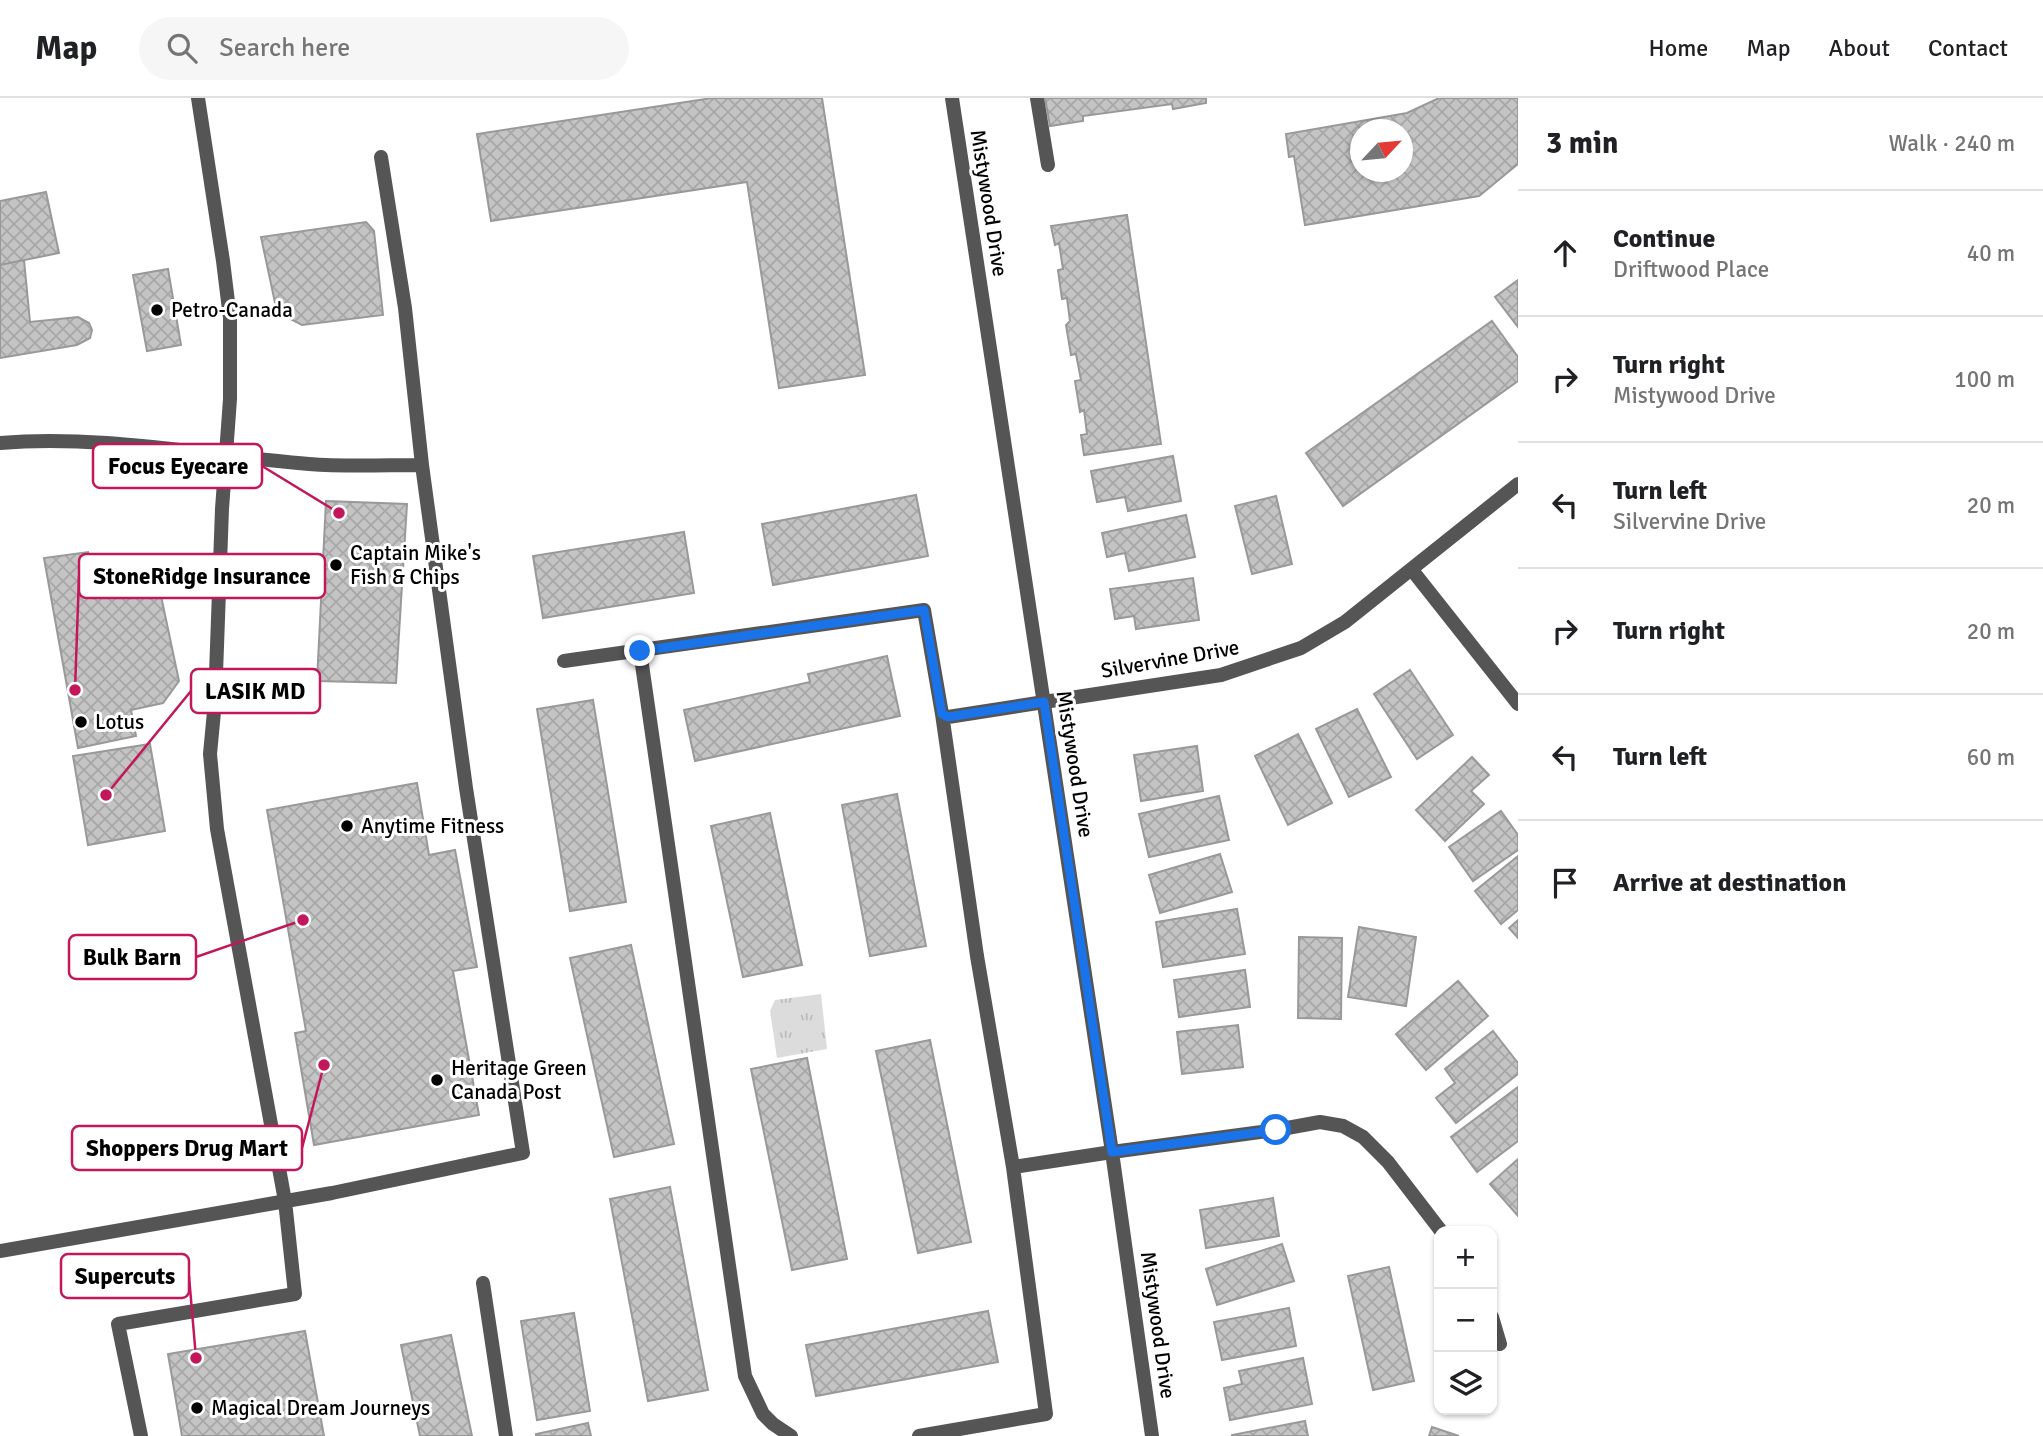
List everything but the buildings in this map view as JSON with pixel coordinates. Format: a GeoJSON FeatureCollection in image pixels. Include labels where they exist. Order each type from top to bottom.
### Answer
{"type":"FeatureCollection","features":[{"type":"Feature","properties":{"kind":"street"},"geometry":{"type":"LineString","coordinates":[[141,1436],[118,1324],[295,1294],[285,1201],[217,829],[210,754],[230,399],[230,318],[198,98]]}},
{"type":"Feature","properties":{"kind":"street","name":"Mistywood Drive"},"geometry":{"type":"LineString","coordinates":[[952,98],[1112,1152],[1152,1436]]}},
{"type":"Feature","properties":{"kind":"street"},"geometry":{"type":"LineString","coordinates":[[1037,98],[1048,165]]}},
{"type":"Feature","properties":{"kind":"street"},"geometry":{"type":"LineString","coordinates":[[0,1251],[285,1201],[523,1153],[466,788],[422,465],[405,308],[381,157]]}},
{"type":"Feature","properties":{"kind":"street"},"geometry":{"type":"LineString","coordinates":[[0,443],[68,442],[120,445],[313,465],[422,465]]}},
{"type":"Feature","properties":{"kind":"street","name":"Silvervine Drive"},"geometry":{"type":"LineString","coordinates":[[942,714],[948,717],[1221,675],[1301,648],[1345,622],[1518,484]]}},
{"type":"Feature","properties":{"kind":"street"},"geometry":{"type":"LineString","coordinates":[[1412,570],[1518,704]]}},
{"type":"Feature","properties":{"kind":"street"},"geometry":{"type":"LineString","coordinates":[[564,661],[924,610],[977,956],[1013,1167],[1045,1414],[919,1436]]}},
{"type":"Feature","properties":{"kind":"street"},"geometry":{"type":"LineString","coordinates":[[640,651],[745,1376],[763,1414],[791,1436]]}},
{"type":"Feature","properties":{"kind":"street"},"geometry":{"type":"LineString","coordinates":[[1013,1167],[1320,1122],[1343,1126],[1363,1137],[1388,1162],[1437,1226]]}},
{"type":"Feature","properties":{"kind":"street"},"geometry":{"type":"LineString","coordinates":[[483,1283],[506,1436]]}},
{"type":"Feature","properties":{"kind":"street"},"geometry":{"type":"LineString","coordinates":[[1497,1334],[1500,1344]]}},
{"type":"Feature","properties":{"kind":"green space"},"geometry":{"type":"Polygon","coordinates":[[[821,994],[827,1049],[777,1058],[770,1011],[775,1000],[821,994]]]}},
{"type":"Feature","properties":{"kind":"place","name":"Petro-Canada"},"geometry":{"type":"Point","coordinates":[157,310]}},
{"type":"Feature","properties":{"kind":"place","name":"Focus Eyecare"},"geometry":{"type":"Point","coordinates":[339,513]}},
{"type":"Feature","properties":{"kind":"place","name":"Captain Mike's Fish & Chips"},"geometry":{"type":"Point","coordinates":[336,565]}},
{"type":"Feature","properties":{"kind":"place","name":"StoneRidge Insurance"},"geometry":{"type":"Point","coordinates":[75,690]}},
{"type":"Feature","properties":{"kind":"place","name":"Lotus"},"geometry":{"type":"Point","coordinates":[81,722]}},
{"type":"Feature","properties":{"kind":"place","name":"LASIK MD"},"geometry":{"type":"Point","coordinates":[106,795]}},
{"type":"Feature","properties":{"kind":"place","name":"Anytime Fitness"},"geometry":{"type":"Point","coordinates":[347,826]}},
{"type":"Feature","properties":{"kind":"place","name":"Bulk Barn"},"geometry":{"type":"Point","coordinates":[303,920]}},
{"type":"Feature","properties":{"kind":"place","name":"Shoppers Drug Mart"},"geometry":{"type":"Point","coordinates":[324,1065]}},
{"type":"Feature","properties":{"kind":"place","name":"Heritage Green Canada Post"},"geometry":{"type":"Point","coordinates":[437,1080]}},
{"type":"Feature","properties":{"kind":"place","name":"Supercuts"},"geometry":{"type":"Point","coordinates":[196,1358]}},
{"type":"Feature","properties":{"kind":"place","name":"Magical Dream Journeys"},"geometry":{"type":"Point","coordinates":[197,1408]}},
{"type":"Feature","properties":{"kind":"route"},"geometry":{"type":"LineString","coordinates":[[640,651],[924,610],[942,714],[948,717],[1044,702],[1112,1152],[1276,1130]]}}]}
